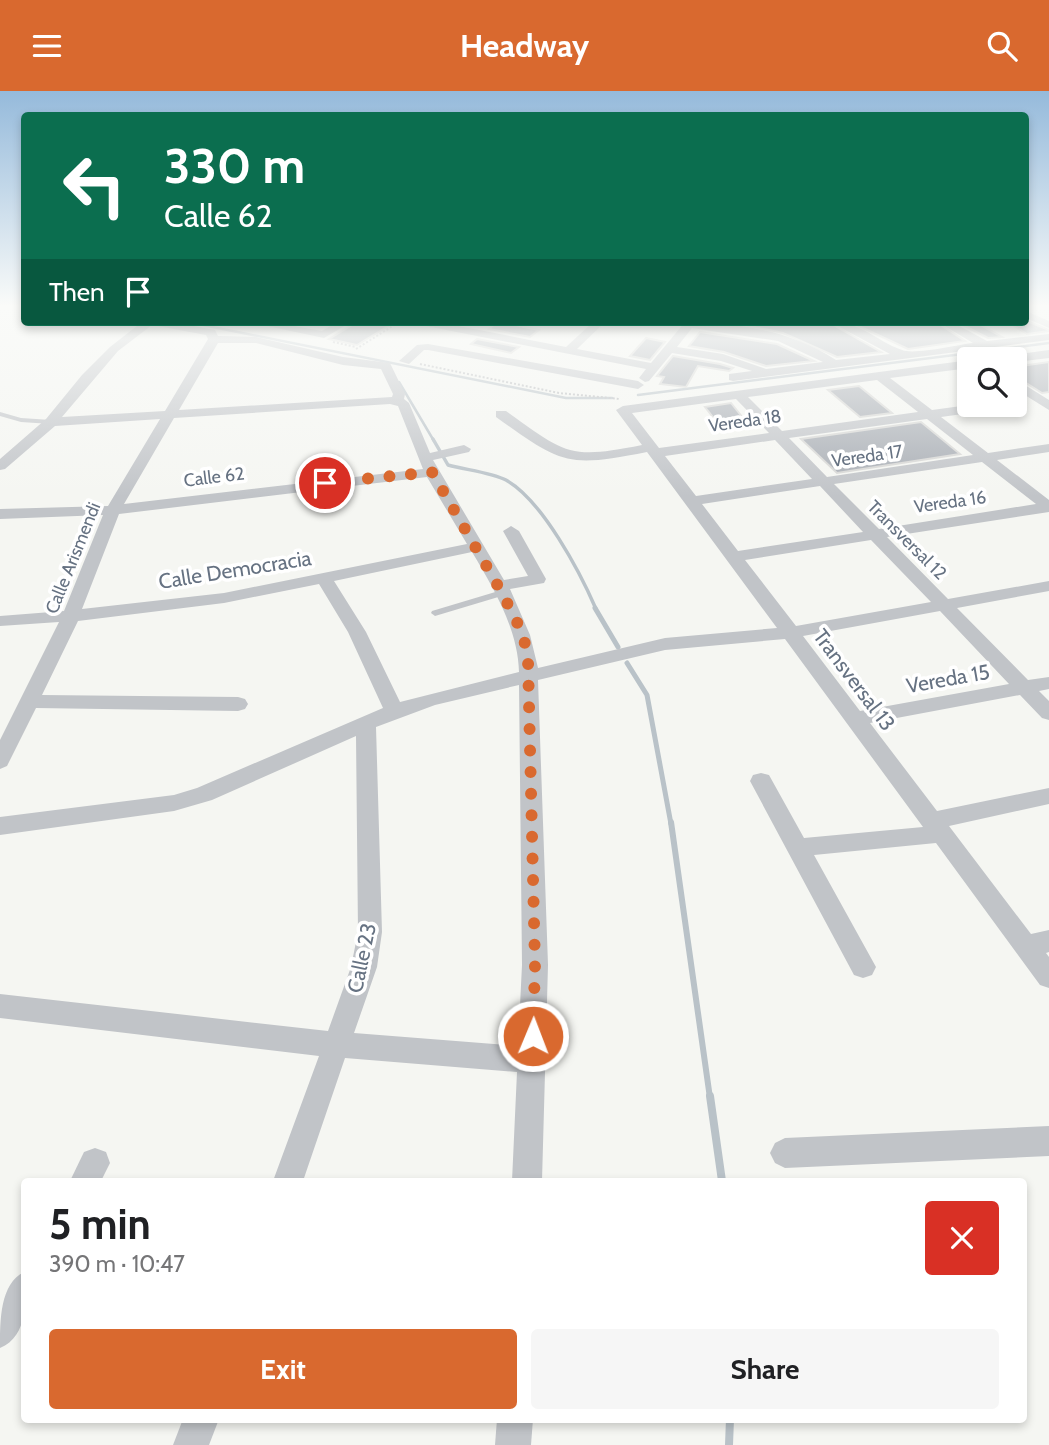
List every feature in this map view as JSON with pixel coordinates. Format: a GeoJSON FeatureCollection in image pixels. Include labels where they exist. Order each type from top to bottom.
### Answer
{"type":"FeatureCollection","features":[{"type":"Feature","properties":{"kind":"street"},"geometry":{"type":"LineString","coordinates":[[0,466],[51,422],[92,371]]}},
{"type":"Feature","properties":{"kind":"street","name":"Calle Arismendi"},"geometry":{"type":"LineString","coordinates":[[0,761],[6,737],[30,701],[71,616],[113,509],[196,371]]}},
{"type":"Feature","properties":{"kind":"street"},"geometry":{"type":"LineString","coordinates":[[388,371],[399,400],[442,458],[475,547],[523,634],[527,677],[534,952],[533,1060],[527,1178]]}},
{"type":"Feature","properties":{"kind":"street"},"geometry":{"type":"LineString","coordinates":[[562,371],[638,385]]}},
{"type":"Feature","properties":{"kind":"street"},"geometry":{"type":"LineString","coordinates":[[624,405],[650,371]]}},
{"type":"Feature","properties":{"kind":"street"},"geometry":{"type":"LineString","coordinates":[[733,377],[771,371]]}},
{"type":"Feature","properties":{"kind":"street"},"geometry":{"type":"LineString","coordinates":[[624,405],[738,394],[910,371]]}},
{"type":"Feature","properties":{"kind":"street"},"geometry":{"type":"LineString","coordinates":[[878,375],[1049,507]]}},
{"type":"Feature","properties":{"kind":"street"},"geometry":{"type":"LineString","coordinates":[[1027,390],[1046,401]]}},
{"type":"Feature","properties":{"kind":"street","name":"Transversal 12"},"geometry":{"type":"LineString","coordinates":[[738,394],[1049,713]]}},
{"type":"Feature","properties":{"kind":"street"},"geometry":{"type":"LineString","coordinates":[[51,422],[399,400]]}},
{"type":"Feature","properties":{"kind":"street"},"geometry":{"type":"LineString","coordinates":[[1027,402],[1046,401]]}},
{"type":"Feature","properties":{"kind":"street","name":"Transversal 13"},"geometry":{"type":"LineString","coordinates":[[624,405],[653,450],[937,828],[1038,943],[1049,977]]}},
{"type":"Feature","properties":{"kind":"street","name":"Vereda 18"},"geometry":{"type":"LineString","coordinates":[[500,414],[565,455],[607,455],[957,411]]}},
{"type":"Feature","properties":{"kind":"street","name":"Vereda 17"},"geometry":{"type":"LineString","coordinates":[[691,501],[1049,448]]}},
{"type":"Feature","properties":{"kind":"street","name":"Calle 62"},"geometry":{"type":"LineString","coordinates":[[0,514],[113,509],[442,458]]}},
{"type":"Feature","properties":{"kind":"street","name":"Vereda 16"},"geometry":{"type":"LineString","coordinates":[[733,557],[1049,507]]}},
{"type":"Feature","properties":{"kind":"street"},"geometry":{"type":"LineString","coordinates":[[500,590],[538,579],[511,531]]}},
{"type":"Feature","properties":{"kind":"street","name":"Calle Democracia"},"geometry":{"type":"LineString","coordinates":[[0,621],[71,616],[224,598],[475,547]]}},
{"type":"Feature","properties":{"kind":"street"},"geometry":{"type":"LineString","coordinates":[[324,579],[357,632],[394,711]]}},
{"type":"Feature","properties":{"kind":"street"},"geometry":{"type":"LineString","coordinates":[[0,826],[174,803],[204,794],[394,711],[432,699],[665,644],[790,633],[1049,586]]}},
{"type":"Feature","properties":{"kind":"street","name":"Vereda 15"},"geometry":{"type":"LineString","coordinates":[[854,719],[1049,683]]}},
{"type":"Feature","properties":{"kind":"street"},"geometry":{"type":"LineString","coordinates":[[30,701],[238,704]]}},
{"type":"Feature","properties":{"kind":"street","name":"Calle 23"},"geometry":{"type":"LineString","coordinates":[[289,1178],[364,967],[370,933],[366,723]]}},
{"type":"Feature","properties":{"kind":"street"},"geometry":{"type":"LineString","coordinates":[[761,781],[863,967]]}},
{"type":"Feature","properties":{"kind":"street"},"geometry":{"type":"LineString","coordinates":[[798,848],[937,828],[1049,796]]}},
{"type":"Feature","properties":{"kind":"street"},"geometry":{"type":"LineString","coordinates":[[0,1006],[338,1045],[533,1060]]}},
{"type":"Feature","properties":{"kind":"street"},"geometry":{"type":"LineString","coordinates":[[785,1153],[1049,1141]]}},
{"type":"Feature","properties":{"kind":"street"},"geometry":{"type":"LineString","coordinates":[[0,1331],[21,1293]]}},
{"type":"Feature","properties":{"kind":"street"},"geometry":{"type":"LineString","coordinates":[[191,1445],[199,1423]]}},
{"type":"Feature","properties":{"kind":"street"},"geometry":{"type":"LineString","coordinates":[[513,1445],[514,1423]]}},
{"type":"Feature","properties":{"kind":"lane"},"geometry":{"type":"LineString","coordinates":[[0,414],[21,420],[51,422]]}},
{"type":"Feature","properties":{"kind":"lane"},"geometry":{"type":"LineString","coordinates":[[435,613],[500,590]]}},
{"type":"Feature","properties":{"kind":"path"},"geometry":{"type":"LineString","coordinates":[[454,371],[624,405]]}},
{"type":"Feature","properties":{"kind":"building"},"geometry":{"type":"Polygon","coordinates":[[[661,371],[695,371],[686,387],[660,384],[664,377],[657,376],[661,371]]]}},
{"type":"Feature","properties":{"kind":"building"},"geometry":{"type":"Polygon","coordinates":[[[1027,371],[1049,371],[1049,392],[1042,393],[1027,384],[1027,371]]]}},
{"type":"Feature","properties":{"kind":"building"},"geometry":{"type":"Polygon","coordinates":[[[859,386],[892,413],[860,417],[828,390],[859,386]]]}},
{"type":"Feature","properties":{"kind":"building"},"geometry":{"type":"Polygon","coordinates":[[[731,403],[743,418],[716,421],[705,407],[731,403]]]}},
{"type":"Feature","properties":{"kind":"building"},"geometry":{"type":"Polygon","coordinates":[[[921,422],[960,454],[837,473],[801,439],[921,422]]]}},
{"type":"Feature","properties":{"kind":"waterway"},"geometry":{"type":"LineString","coordinates":[[433,371],[566,398],[612,398]]}},
{"type":"Feature","properties":{"kind":"waterway"},"geometry":{"type":"LineString","coordinates":[[638,395],[826,371]]}},
{"type":"Feature","properties":{"kind":"waterway"},"geometry":{"type":"LineString","coordinates":[[399,382],[434,441]]}},
{"type":"Feature","properties":{"kind":"waterway"},"geometry":{"type":"LineString","coordinates":[[433,439],[448,465],[500,477],[520,490],[533,503],[570,557],[596,609]]}},
{"type":"Feature","properties":{"kind":"waterway"},"geometry":{"type":"LineString","coordinates":[[595,608],[618,647]]}},
{"type":"Feature","properties":{"kind":"waterway"},"geometry":{"type":"LineString","coordinates":[[627,663],[647,695],[671,824]]}},
{"type":"Feature","properties":{"kind":"waterway"},"geometry":{"type":"LineString","coordinates":[[671,822],[710,1098]]}},
{"type":"Feature","properties":{"kind":"waterway"},"geometry":{"type":"LineString","coordinates":[[710,1096],[722,1178]]}},
{"type":"Feature","properties":{"kind":"waterway"},"geometry":{"type":"LineString","coordinates":[[729,1445],[730,1423]]}},
{"type":"Feature","properties":{"kind":"route"},"geometry":{"type":"LineString","coordinates":[[325,483],[432,472],[523,634],[528,660],[531,759],[535,965],[533,1036]]}}]}
